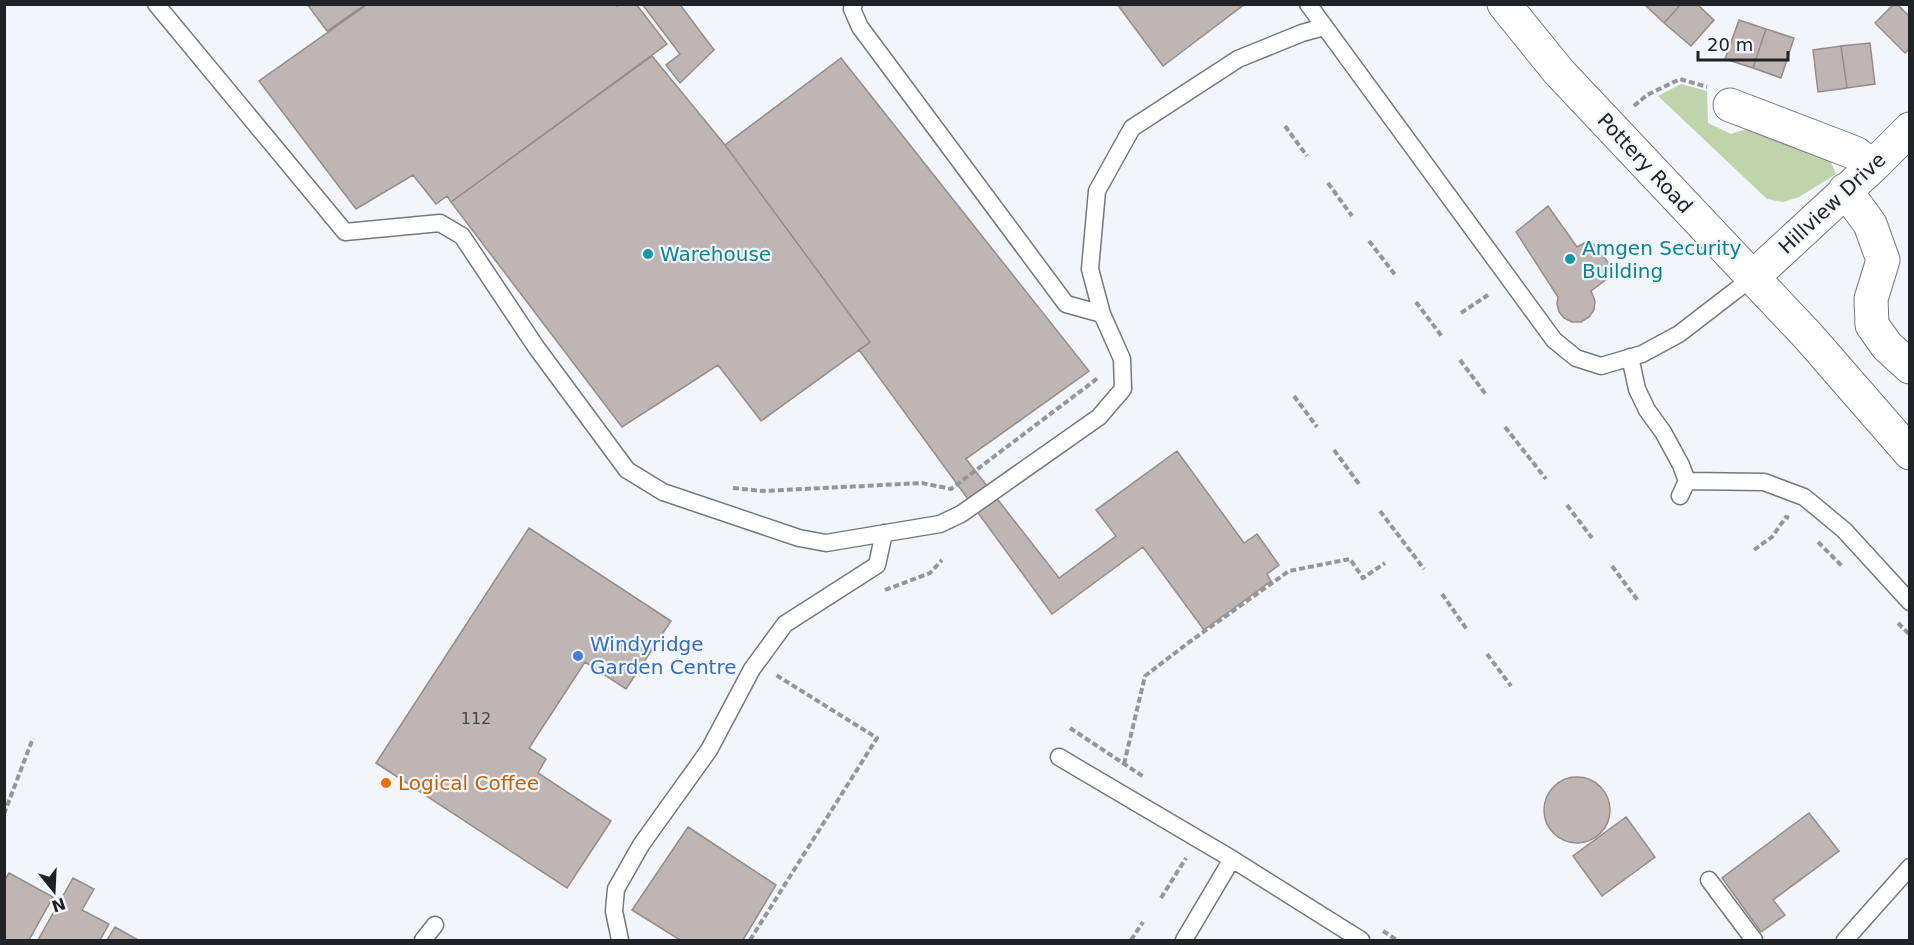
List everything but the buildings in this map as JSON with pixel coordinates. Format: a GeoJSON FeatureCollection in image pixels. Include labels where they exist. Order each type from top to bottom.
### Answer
{"type":"FeatureCollection","features":[{"type":"Feature","properties":{"kind":"street","name":"Pottery Road"},"geometry":{"type":"LineString","coordinates":[[1503,4],[1559,72],[1809,337],[1910,453]]}},
{"type":"Feature","properties":{"kind":"street"},"geometry":{"type":"LineString","coordinates":[[1730,105],[1855,153],[1873,166]]}},
{"type":"Feature","properties":{"kind":"street","name":"Hillview Drive"},"geometry":{"type":"LineString","coordinates":[[1753,277],[1910,129]]}},
{"type":"Feature","properties":{"kind":"street"},"geometry":{"type":"LineString","coordinates":[[1845,190],[1870,224],[1882,260],[1870,298],[1872,325],[1887,346],[1910,367]]}},
{"type":"Feature","properties":{"kind":"lane"},"geometry":{"type":"LineString","coordinates":[[156,4],[345,232],[440,223],[462,236],[537,347],[627,470],[663,492],[799,538],[826,543],[940,524],[961,514],[1099,417],[1122,389],[1122,359],[1102,314],[1090,269],[1097,191],[1132,128],[1238,59],[1302,33],[1324,27]]}},
{"type":"Feature","properties":{"kind":"lane"},"geometry":{"type":"LineString","coordinates":[[854,4],[852,9],[860,27],[1066,304],[1102,314]]}},
{"type":"Feature","properties":{"kind":"lane"},"geometry":{"type":"LineString","coordinates":[[1308,4],[1554,340],[1576,357],[1601,366],[1642,354],[1679,334],[1753,277]]}},
{"type":"Feature","properties":{"kind":"lane"},"geometry":{"type":"LineString","coordinates":[[1630,357],[1637,389],[1647,410],[1663,432],[1681,465],[1684,488],[1764,482],[1804,497],[1844,530],[1910,602]]}},
{"type":"Feature","properties":{"kind":"lane"},"geometry":{"type":"LineString","coordinates":[[620,940],[614,911],[616,889],[641,845],[709,750],[752,669],[785,624],[877,565],[884,532]]}},
{"type":"Feature","properties":{"kind":"lane"},"geometry":{"type":"LineString","coordinates":[[1059,757],[1232,859],[1361,940]]}},
{"type":"Feature","properties":{"kind":"lane"},"geometry":{"type":"LineString","coordinates":[[1184,940],[1232,859]]}},
{"type":"Feature","properties":{"kind":"lane"},"geometry":{"type":"LineString","coordinates":[[1845,940],[1910,867]]}},
{"type":"Feature","properties":{"kind":"lane"},"geometry":{"type":"LineString","coordinates":[[1709,880],[1754,940]]}},
{"type":"Feature","properties":{"kind":"lane"},"geometry":{"type":"LineString","coordinates":[[423,940],[435,925]]}},
{"type":"Feature","properties":{"kind":"path"},"geometry":{"type":"LineString","coordinates":[[1610,126],[1647,95],[1680,79],[1709,87],[1730,105]]}},
{"type":"Feature","properties":{"kind":"path"},"geometry":{"type":"LineString","coordinates":[[1285,126],[1307,156]]}},
{"type":"Feature","properties":{"kind":"path"},"geometry":{"type":"LineString","coordinates":[[1328,183],[1352,216]]}},
{"type":"Feature","properties":{"kind":"path"},"geometry":{"type":"LineString","coordinates":[[1369,241],[1396,276]]}},
{"type":"Feature","properties":{"kind":"path"},"geometry":{"type":"LineString","coordinates":[[1461,314],[1488,295]]}},
{"type":"Feature","properties":{"kind":"path"},"geometry":{"type":"LineString","coordinates":[[1416,302],[1443,338]]}},
{"type":"Feature","properties":{"kind":"path"},"geometry":{"type":"LineString","coordinates":[[1460,360],[1487,396]]}},
{"type":"Feature","properties":{"kind":"path"},"geometry":{"type":"LineString","coordinates":[[731,488],[763,491],[922,483],[951,489],[1105,374]]}},
{"type":"Feature","properties":{"kind":"path"},"geometry":{"type":"LineString","coordinates":[[1294,396],[1317,428]]}},
{"type":"Feature","properties":{"kind":"path"},"geometry":{"type":"LineString","coordinates":[[1504,427],[1546,479]]}},
{"type":"Feature","properties":{"kind":"path"},"geometry":{"type":"LineString","coordinates":[[1334,450],[1359,484]]}},
{"type":"Feature","properties":{"kind":"path"},"geometry":{"type":"LineString","coordinates":[[1567,505],[1592,538]]}},
{"type":"Feature","properties":{"kind":"path"},"geometry":{"type":"LineString","coordinates":[[1380,511],[1424,569]]}},
{"type":"Feature","properties":{"kind":"path"},"geometry":{"type":"LineString","coordinates":[[1754,550],[1772,537],[1786,517]]}},
{"type":"Feature","properties":{"kind":"path"},"geometry":{"type":"LineString","coordinates":[[883,591],[930,573],[942,560]]}},
{"type":"Feature","properties":{"kind":"path"},"geometry":{"type":"LineString","coordinates":[[1124,764],[1145,676],[1289,571],[1350,560],[1363,578],[1385,563]]}},
{"type":"Feature","properties":{"kind":"path"},"geometry":{"type":"LineString","coordinates":[[1612,566],[1639,602]]}},
{"type":"Feature","properties":{"kind":"path"},"geometry":{"type":"LineString","coordinates":[[1442,594],[1468,631]]}},
{"type":"Feature","properties":{"kind":"path"},"geometry":{"type":"LineString","coordinates":[[1487,654],[1511,686]]}},
{"type":"Feature","properties":{"kind":"path"},"geometry":{"type":"LineString","coordinates":[[750,940],[877,738],[774,674],[779,665]]}},
{"type":"Feature","properties":{"kind":"path"},"geometry":{"type":"LineString","coordinates":[[4,814],[33,738]]}},
{"type":"Feature","properties":{"kind":"path"},"geometry":{"type":"LineString","coordinates":[[1161,898],[1189,854]]}},
{"type":"Feature","properties":{"kind":"path"},"geometry":{"type":"LineString","coordinates":[[1131,940],[1143,922]]}},
{"type":"Feature","properties":{"kind":"green space"},"geometry":{"type":"Polygon","coordinates":[[[1681,84],[1707,91],[1708,123],[1731,134],[1750,128],[1830,160],[1836,174],[1799,197],[1783,202],[1767,199],[1658,96],[1681,84]]]}},
{"type":"Feature","properties":{"kind":"place","name":"Warehouse"},"geometry":{"type":"Point","coordinates":[648,254]}},
{"type":"Feature","properties":{"kind":"place","name":"Amgen Security Building"},"geometry":{"type":"Point","coordinates":[1570,259]}},
{"type":"Feature","properties":{"kind":"place","name":"Windyridge Garden Centre"},"geometry":{"type":"Point","coordinates":[578,656]}},
{"type":"Feature","properties":{"kind":"place","name":"Logical Coffee"},"geometry":{"type":"Point","coordinates":[386,783]}}]}
